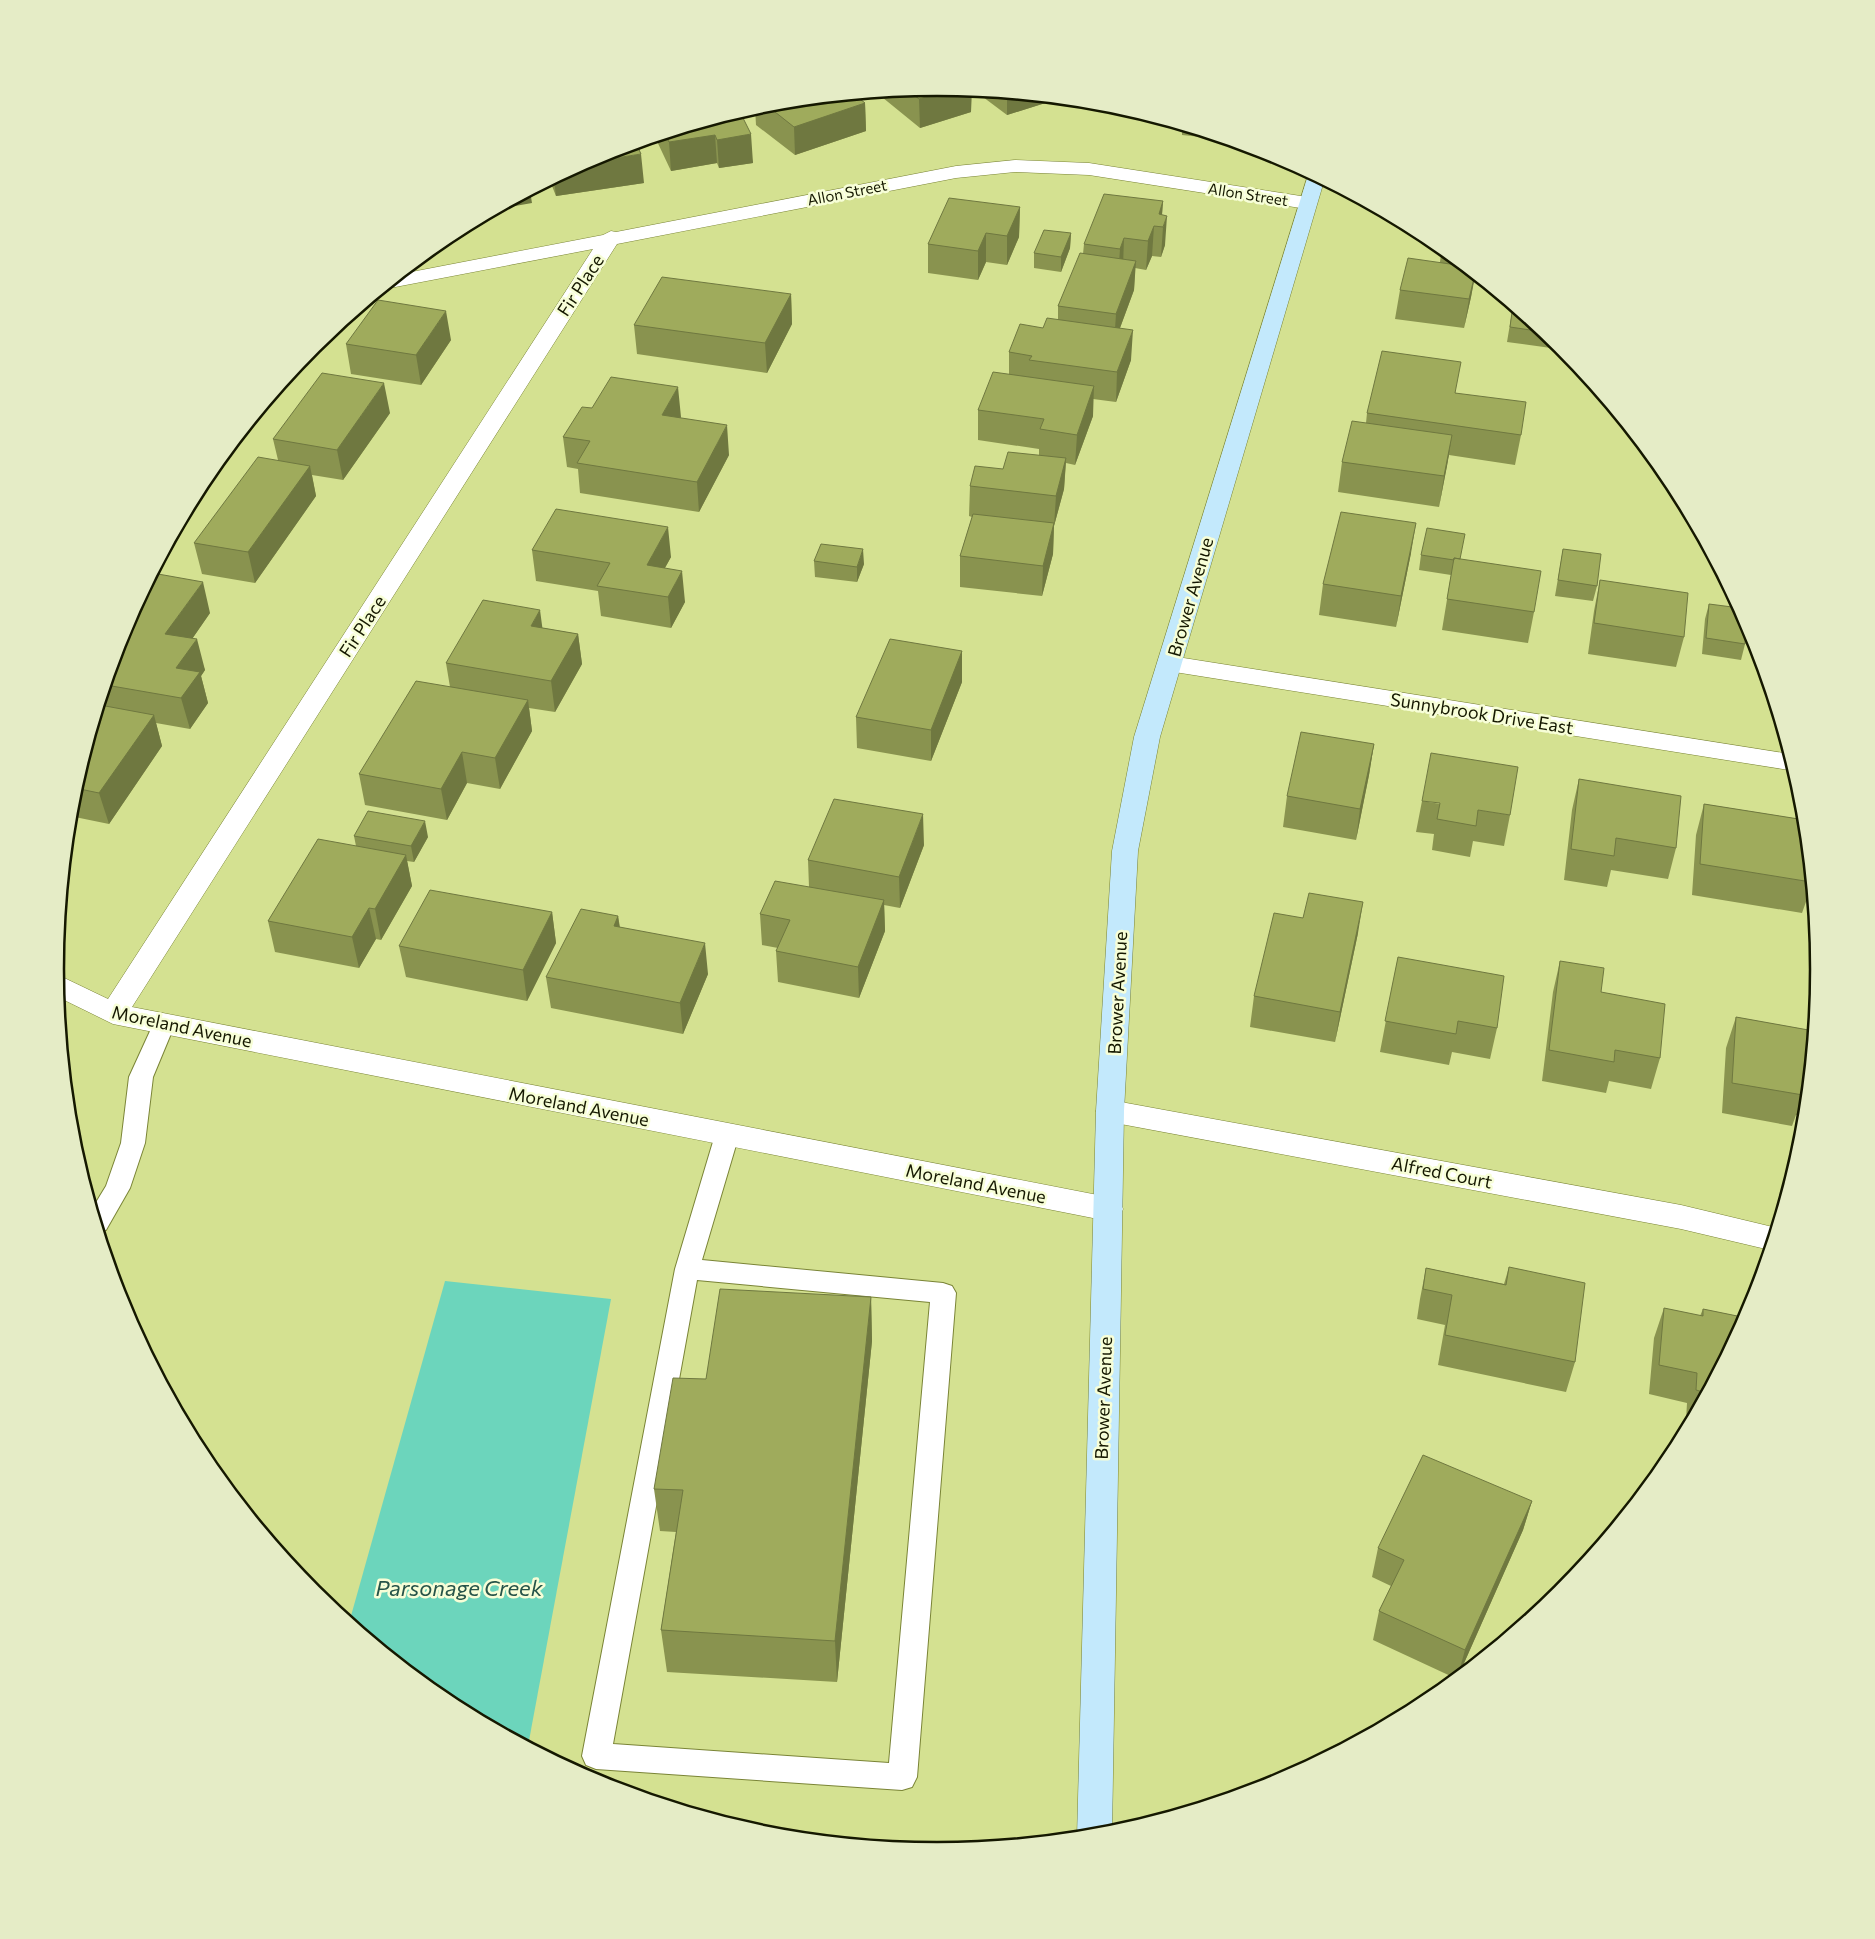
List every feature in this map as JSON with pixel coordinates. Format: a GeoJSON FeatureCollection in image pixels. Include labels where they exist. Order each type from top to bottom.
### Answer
{"type":"FeatureCollection","features":[{"type":"Feature","properties":{"kind":"main road","name":"Brower Avenue"},"geometry":{"type":"LineString","coordinates":[[1094,1828],[1110,1110],[1126,851],[1147,737],[1171,664],[1314,181]]}},
{"type":"Feature","properties":{"kind":"street","name":"Allon Street"},"geometry":{"type":"LineString","coordinates":[[401,280],[956,172],[1015,166],[1089,169],[1307,203]]}},
{"type":"Feature","properties":{"kind":"street","name":"Fir Place"},"geometry":{"type":"LineString","coordinates":[[113,1014],[611,238]]}},
{"type":"Feature","properties":{"kind":"street","name":"Sunnybrook Drive East"},"geometry":{"type":"LineString","coordinates":[[1171,664],[1785,762]]}},
{"type":"Feature","properties":{"kind":"street","name":"Moreland Avenue"},"geometry":{"type":"LineString","coordinates":[[65,989],[113,1014],[1108,1209]]}},
{"type":"Feature","properties":{"kind":"street","name":"Alfred Court"},"geometry":{"type":"LineString","coordinates":[[1110,1110],[1681,1216],[1769,1238]]}},
{"type":"Feature","properties":{"kind":"lane"},"geometry":{"type":"LineString","coordinates":[[100,1217],[118,1188],[133,1143],[141,1078],[164,1024]]}},
{"type":"Feature","properties":{"kind":"lane"},"geometry":{"type":"LineString","coordinates":[[687,1269],[942,1293],[902,1777],[596,1756],[687,1269],[727,1135]]}},
{"type":"Feature","properties":{"kind":"water","name":"Parsonage Creek"},"geometry":{"type":"Polygon","coordinates":[[[445,1281],[611,1299],[529,1741],[452,1696],[406,1663],[351,1616],[445,1281]]]}},
{"type":"Feature","properties":{"kind":"building"},"geometry":{"type":"Polygon","coordinates":[[[861,100],[865,103],[794,127],[775,112],[823,103],[861,100]]]}},
{"type":"Feature","properties":{"kind":"building"},"geometry":{"type":"Polygon","coordinates":[[[743,119],[751,134],[717,140],[715,135],[669,142],[667,139],[743,119]]]}},
{"type":"Feature","properties":{"kind":"building"},"geometry":{"type":"Polygon","coordinates":[[[639,149],[641,154],[612,159],[639,149]]]}},
{"type":"Feature","properties":{"kind":"building"},"geometry":{"type":"Polygon","coordinates":[[[1104,194],[1163,201],[1159,214],[1167,216],[1163,227],[1154,226],[1148,241],[1124,238],[1120,249],[1084,244],[1104,194]]]}},
{"type":"Feature","properties":{"kind":"building"},"geometry":{"type":"Polygon","coordinates":[[[949,198],[1020,207],[1007,236],[986,233],[978,251],[928,244],[949,198]]]}},
{"type":"Feature","properties":{"kind":"building"},"geometry":{"type":"Polygon","coordinates":[[[1044,230],[1071,233],[1061,257],[1034,253],[1044,230]]]}},
{"type":"Feature","properties":{"kind":"building"},"geometry":{"type":"Polygon","coordinates":[[[1080,253],[1136,261],[1116,314],[1058,306],[1080,253]]]}},
{"type":"Feature","properties":{"kind":"building"},"geometry":{"type":"Polygon","coordinates":[[[1408,258],[1453,264],[1474,280],[1469,299],[1400,290],[1408,258]]]}},
{"type":"Feature","properties":{"kind":"building"},"geometry":{"type":"Polygon","coordinates":[[[662,277],[791,294],[765,343],[634,325],[662,277]]]}},
{"type":"Feature","properties":{"kind":"building"},"geometry":{"type":"Polygon","coordinates":[[[378,300],[446,311],[416,355],[346,344],[378,300]]]}},
{"type":"Feature","properties":{"kind":"building"},"geometry":{"type":"Polygon","coordinates":[[[1513,312],[1532,330],[1510,327],[1513,312]]]}},
{"type":"Feature","properties":{"kind":"building"},"geometry":{"type":"Polygon","coordinates":[[[1047,318],[1133,330],[1117,372],[1029,360],[1032,356],[1009,352],[1020,324],[1043,328],[1047,318]]]}},
{"type":"Feature","properties":{"kind":"building"},"geometry":{"type":"Polygon","coordinates":[[[1382,351],[1461,362],[1455,393],[1526,402],[1521,435],[1367,413],[1382,351]]]}},
{"type":"Feature","properties":{"kind":"building"},"geometry":{"type":"Polygon","coordinates":[[[993,372],[1094,386],[1077,435],[1040,429],[1044,419],[978,410],[993,372]]]}},
{"type":"Feature","properties":{"kind":"building"},"geometry":{"type":"Polygon","coordinates":[[[322,373],[384,383],[337,450],[273,439],[322,373]]]}},
{"type":"Feature","properties":{"kind":"building"},"geometry":{"type":"Polygon","coordinates":[[[611,377],[678,387],[662,415],[727,425],[697,482],[577,463],[590,441],[563,437],[582,407],[592,408],[611,377]]]}},
{"type":"Feature","properties":{"kind":"building"},"geometry":{"type":"Polygon","coordinates":[[[1352,421],[1452,435],[1444,476],[1342,462],[1352,421]]]}},
{"type":"Feature","properties":{"kind":"building"},"geometry":{"type":"Polygon","coordinates":[[[1008,452],[1066,458],[1056,496],[970,486],[975,466],[1003,469],[1008,452]]]}},
{"type":"Feature","properties":{"kind":"building"},"geometry":{"type":"Polygon","coordinates":[[[258,457],[310,466],[248,552],[194,543],[258,457]]]}},
{"type":"Feature","properties":{"kind":"building"},"geometry":{"type":"Polygon","coordinates":[[[556,509],[668,527],[647,565],[682,571],[668,597],[597,586],[610,563],[532,550],[556,509]]]}},
{"type":"Feature","properties":{"kind":"building"},"geometry":{"type":"Polygon","coordinates":[[[1341,512],[1416,523],[1401,596],[1323,584],[1341,512]]]}},
{"type":"Feature","properties":{"kind":"building"},"geometry":{"type":"Polygon","coordinates":[[[973,514],[1054,523],[1043,566],[960,556],[973,514]]]}},
{"type":"Feature","properties":{"kind":"building"},"geometry":{"type":"Polygon","coordinates":[[[1427,528],[1465,534],[1460,559],[1454,558],[1454,560],[1421,555],[1427,528]]]}},
{"type":"Feature","properties":{"kind":"building"},"geometry":{"type":"Polygon","coordinates":[[[821,544],[863,549],[857,567],[814,561],[821,544]]]}},
{"type":"Feature","properties":{"kind":"building"},"geometry":{"type":"Polygon","coordinates":[[[1563,549],[1601,554],[1597,586],[1558,580],[1563,549]]]}},
{"type":"Feature","properties":{"kind":"building"},"geometry":{"type":"Polygon","coordinates":[[[1454,558],[1541,571],[1534,612],[1447,599],[1454,558]]]}},
{"type":"Feature","properties":{"kind":"building"},"geometry":{"type":"Polygon","coordinates":[[[159,574],[203,582],[165,634],[197,639],[176,668],[200,672],[181,698],[111,686],[130,635],[159,574]]]}},
{"type":"Feature","properties":{"kind":"building"},"geometry":{"type":"Polygon","coordinates":[[[1600,580],[1688,593],[1684,637],[1594,623],[1600,580]]]}},
{"type":"Feature","properties":{"kind":"building"},"geometry":{"type":"Polygon","coordinates":[[[483,600],[540,610],[531,626],[578,634],[551,681],[446,663],[483,600]]]}},
{"type":"Feature","properties":{"kind":"building"},"geometry":{"type":"Polygon","coordinates":[[[1709,604],[1732,607],[1745,636],[1745,644],[1706,638],[1709,604]]]}},
{"type":"Feature","properties":{"kind":"building"},"geometry":{"type":"Polygon","coordinates":[[[890,639],[962,651],[931,730],[856,717],[890,639]]]}},
{"type":"Feature","properties":{"kind":"building"},"geometry":{"type":"Polygon","coordinates":[[[416,681],[528,700],[495,758],[462,752],[441,789],[359,774],[416,681]]]}},
{"type":"Feature","properties":{"kind":"building"},"geometry":{"type":"Polygon","coordinates":[[[105,706],[154,715],[99,793],[83,790],[105,706]]]}},
{"type":"Feature","properties":{"kind":"building"},"geometry":{"type":"Polygon","coordinates":[[[1301,732],[1374,744],[1360,809],[1287,796],[1301,732]]]}},
{"type":"Feature","properties":{"kind":"building"},"geometry":{"type":"Polygon","coordinates":[[[1431,753],[1518,767],[1510,815],[1478,810],[1476,826],[1437,819],[1440,803],[1422,801],[1431,753]]]}},
{"type":"Feature","properties":{"kind":"building"},"geometry":{"type":"Polygon","coordinates":[[[1579,779],[1681,796],[1676,848],[1616,838],[1614,856],[1571,849],[1579,779]]]}},
{"type":"Feature","properties":{"kind":"building"},"geometry":{"type":"Polygon","coordinates":[[[834,799],[923,814],[899,877],[808,860],[834,799]]]}},
{"type":"Feature","properties":{"kind":"building"},"geometry":{"type":"Polygon","coordinates":[[[1704,804],[1798,819],[1806,881],[1700,864],[1704,804]]]}},
{"type":"Feature","properties":{"kind":"building"},"geometry":{"type":"Polygon","coordinates":[[[368,811],[425,821],[411,846],[354,836],[368,811]]]}},
{"type":"Feature","properties":{"kind":"building"},"geometry":{"type":"Polygon","coordinates":[[[318,839],[406,855],[375,909],[369,908],[352,937],[268,921],[318,839]]]}},
{"type":"Feature","properties":{"kind":"building"},"geometry":{"type":"Polygon","coordinates":[[[775,881],[884,900],[858,967],[776,951],[790,920],[760,914],[775,881]]]}},
{"type":"Feature","properties":{"kind":"building"},"geometry":{"type":"Polygon","coordinates":[[[430,890],[552,912],[523,970],[399,946],[430,890]]]}},
{"type":"Feature","properties":{"kind":"building"},"geometry":{"type":"Polygon","coordinates":[[[1309,893],[1363,902],[1340,1012],[1254,996],[1274,913],[1303,918],[1309,893]]]}},
{"type":"Feature","properties":{"kind":"building"},"geometry":{"type":"Polygon","coordinates":[[[581,909],[618,916],[614,926],[705,943],[680,1003],[546,977],[581,909]]]}},
{"type":"Feature","properties":{"kind":"building"},"geometry":{"type":"Polygon","coordinates":[[[1398,957],[1504,976],[1497,1028],[1458,1021],[1456,1034],[1385,1021],[1398,957]]]}},
{"type":"Feature","properties":{"kind":"building"},"geometry":{"type":"Polygon","coordinates":[[[1560,961],[1604,968],[1601,992],[1665,1004],[1660,1058],[1615,1050],[1614,1062],[1549,1050],[1560,961]]]}},
{"type":"Feature","properties":{"kind":"building"},"geometry":{"type":"Polygon","coordinates":[[[1736,1017],[1809,1030],[1802,1095],[1732,1083],[1736,1017]]]}},
{"type":"Feature","properties":{"kind":"building"},"geometry":{"type":"Polygon","coordinates":[[[1509,1267],[1585,1283],[1575,1362],[1445,1335],[1452,1295],[1423,1289],[1426,1268],[1506,1285],[1509,1267]]]}},
{"type":"Feature","properties":{"kind":"building"},"geometry":{"type":"Polygon","coordinates":[[[720,1289],[871,1297],[835,1641],[661,1630],[683,1490],[654,1489],[673,1378],[706,1379],[720,1289]]]}},
{"type":"Feature","properties":{"kind":"building"},"geometry":{"type":"Polygon","coordinates":[[[1664,1308],[1703,1316],[1703,1309],[1739,1316],[1702,1392],[1696,1390],[1697,1373],[1659,1365],[1664,1308]]]}},
{"type":"Feature","properties":{"kind":"building"},"geometry":{"type":"Polygon","coordinates":[[[1423,1455],[1532,1501],[1465,1650],[1379,1611],[1404,1560],[1378,1548],[1423,1455]]]}}]}
